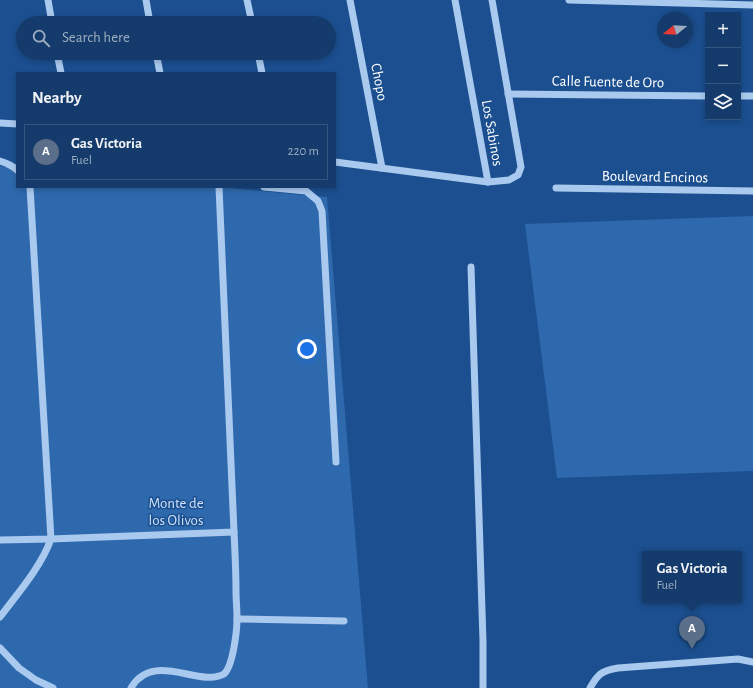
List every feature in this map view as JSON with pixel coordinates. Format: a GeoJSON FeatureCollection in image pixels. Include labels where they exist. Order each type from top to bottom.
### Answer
{"type":"FeatureCollection","features":[{"type":"Feature","properties":{"kind":"street"},"geometry":{"type":"LineString","coordinates":[[48,0],[51,16]]}},
{"type":"Feature","properties":{"kind":"street"},"geometry":{"type":"LineString","coordinates":[[146,0],[149,16]]}},
{"type":"Feature","properties":{"kind":"street"},"geometry":{"type":"LineString","coordinates":[[247,0],[250,16]]}},
{"type":"Feature","properties":{"kind":"street","name":"Chopo"},"geometry":{"type":"LineString","coordinates":[[350,0],[382,168]]}},
{"type":"Feature","properties":{"kind":"street","name":"Los Sabinos"},"geometry":{"type":"LineString","coordinates":[[455,0],[488,182],[509,180],[518,175],[521,167],[492,0]]}},
{"type":"Feature","properties":{"kind":"street"},"geometry":{"type":"LineString","coordinates":[[569,0],[753,5]]}},
{"type":"Feature","properties":{"kind":"street"},"geometry":{"type":"LineString","coordinates":[[58,60],[61,72]]}},
{"type":"Feature","properties":{"kind":"street"},"geometry":{"type":"LineString","coordinates":[[157,60],[160,72]]}},
{"type":"Feature","properties":{"kind":"street"},"geometry":{"type":"LineString","coordinates":[[259,60],[262,72]]}},
{"type":"Feature","properties":{"kind":"street","name":"Calle Fuente de Oro"},"geometry":{"type":"LineString","coordinates":[[508,94],[705,96]]}},
{"type":"Feature","properties":{"kind":"street"},"geometry":{"type":"LineString","coordinates":[[741,96],[753,96]]}},
{"type":"Feature","properties":{"kind":"street"},"geometry":{"type":"LineString","coordinates":[[0,122],[16,124]]}},
{"type":"Feature","properties":{"kind":"street"},"geometry":{"type":"LineString","coordinates":[[0,161],[6,162],[16,169]]}},
{"type":"Feature","properties":{"kind":"street"},"geometry":{"type":"LineString","coordinates":[[336,162],[488,182]]}},
{"type":"Feature","properties":{"kind":"street"},"geometry":{"type":"LineString","coordinates":[[0,617],[38,566],[48,548],[51,539],[30,188]]}},
{"type":"Feature","properties":{"kind":"street"},"geometry":{"type":"LineString","coordinates":[[131,688],[136,681],[141,678],[156,673],[166,673],[198,681],[209,681],[219,678],[228,669],[234,643],[237,618],[219,188]]}},
{"type":"Feature","properties":{"kind":"street"},"geometry":{"type":"LineString","coordinates":[[274,188],[306,191],[318,201],[322,211],[336,462]]}},
{"type":"Feature","properties":{"kind":"street","name":"Boulevard Encinos"},"geometry":{"type":"LineString","coordinates":[[556,188],[753,191]]}},
{"type":"Feature","properties":{"kind":"street"},"geometry":{"type":"LineString","coordinates":[[471,267],[483,640],[483,688]]}},
{"type":"Feature","properties":{"kind":"street"},"geometry":{"type":"LineString","coordinates":[[0,540],[234,532]]}},
{"type":"Feature","properties":{"kind":"street"},"geometry":{"type":"LineString","coordinates":[[237,618],[344,621]]}},
{"type":"Feature","properties":{"kind":"street"},"geometry":{"type":"LineString","coordinates":[[0,648],[19,668],[36,680],[53,688]]}},
{"type":"Feature","properties":{"kind":"street"},"geometry":{"type":"LineString","coordinates":[[590,688],[596,677],[606,670],[618,668],[738,659],[753,662]]}},
{"type":"Feature","properties":{"kind":"green space","name":"Monte de los Olivos"},"geometry":{"type":"Polygon","coordinates":[[[0,166],[16,168],[16,188],[229,188],[327,197],[368,688],[0,688],[0,166]]]}},
{"type":"Feature","properties":{"kind":"green space"},"geometry":{"type":"Polygon","coordinates":[[[753,216],[753,471],[557,478],[525,224],[753,216]]]}},
{"type":"Feature","properties":{"kind":"place","name":"Gas Victoria"},"geometry":{"type":"Point","coordinates":[692,649]}}]}
